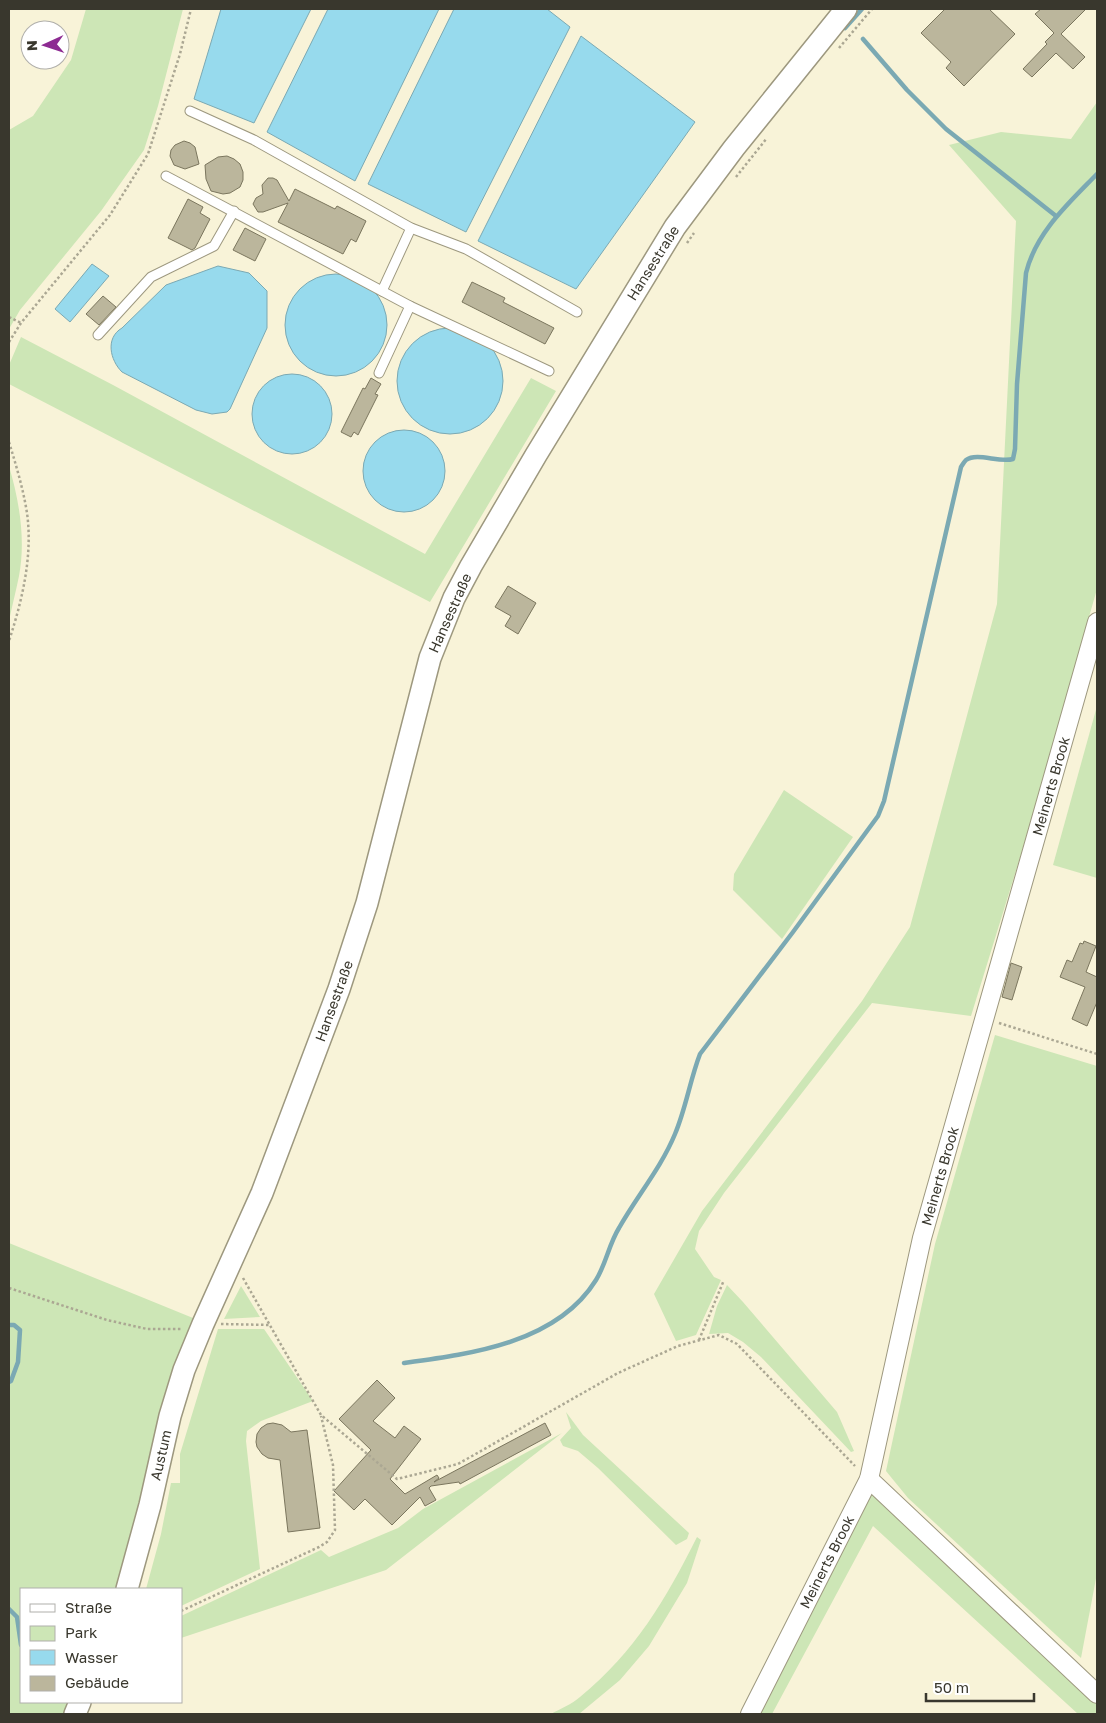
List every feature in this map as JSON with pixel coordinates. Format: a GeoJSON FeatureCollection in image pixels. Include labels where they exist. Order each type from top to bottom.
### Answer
{"type":"FeatureCollection","features":[{"type":"Feature","properties":{"kind":"street","name":"Hansestraße"},"geometry":{"type":"LineString","coordinates":[[209,1324],[262,1193],[354,946],[367,904],[430,658],[454,598],[536,456],[675,227],[734,148],[846,9]]}},
{"type":"Feature","properties":{"kind":"street","name":"Meinerts Brook"},"geometry":{"type":"LineString","coordinates":[[750,1714],[869,1479],[922,1238],[1097,622]]}},
{"type":"Feature","properties":{"kind":"street","name":"Austum"},"geometry":{"type":"LineString","coordinates":[[127,1588],[143,1533],[170,1416],[184,1370],[209,1324]]}},
{"type":"Feature","properties":{"kind":"street"},"geometry":{"type":"LineString","coordinates":[[869,1479],[1097,1694]]}},
{"type":"Feature","properties":{"kind":"lane"},"geometry":{"type":"LineString","coordinates":[[190,111],[254,140],[411,228],[466,249],[577,312]]}},
{"type":"Feature","properties":{"kind":"lane"},"geometry":{"type":"LineString","coordinates":[[166,176],[410,306],[549,371]]}},
{"type":"Feature","properties":{"kind":"lane"},"geometry":{"type":"LineString","coordinates":[[98,335],[151,277],[214,246],[234,211]]}},
{"type":"Feature","properties":{"kind":"lane"},"geometry":{"type":"LineString","coordinates":[[382,291],[411,228]]}},
{"type":"Feature","properties":{"kind":"lane"},"geometry":{"type":"LineString","coordinates":[[379,374],[410,306]]}},
{"type":"Feature","properties":{"kind":"path"},"geometry":{"type":"LineString","coordinates":[[9,342],[20,323],[110,215],[148,154],[180,54],[191,9]]}},
{"type":"Feature","properties":{"kind":"path"},"geometry":{"type":"LineString","coordinates":[[837,50],[872,9]]}},
{"type":"Feature","properties":{"kind":"path"},"geometry":{"type":"LineString","coordinates":[[734,180],[767,137]]}},
{"type":"Feature","properties":{"kind":"path"},"geometry":{"type":"LineString","coordinates":[[684,249],[698,228]]}},
{"type":"Feature","properties":{"kind":"path"},"geometry":{"type":"LineString","coordinates":[[9,317],[20,323]]}},
{"type":"Feature","properties":{"kind":"path"},"geometry":{"type":"LineString","coordinates":[[9,442],[22,489],[27,515],[29,544],[17,616],[9,641]]}},
{"type":"Feature","properties":{"kind":"path"},"geometry":{"type":"LineString","coordinates":[[985,1018],[1097,1054]]}},
{"type":"Feature","properties":{"kind":"path"},"geometry":{"type":"LineString","coordinates":[[182,1611],[310,1552],[327,1542],[335,1530],[333,1465],[321,1415],[240,1274]]}},
{"type":"Feature","properties":{"kind":"path"},"geometry":{"type":"LineString","coordinates":[[700,1340],[724,1280]]}},
{"type":"Feature","properties":{"kind":"path"},"geometry":{"type":"LineString","coordinates":[[9,1288],[107,1320],[147,1329],[177,1330],[209,1324],[270,1324]]}},
{"type":"Feature","properties":{"kind":"path"},"geometry":{"type":"LineString","coordinates":[[321,1415],[397,1479],[458,1464],[618,1373],[678,1346],[720,1335],[737,1344],[869,1479]]}},
{"type":"Feature","properties":{"kind":"green space"},"geometry":{"type":"Polygon","coordinates":[[[86,9],[183,9],[158,106],[144,150],[101,211],[20,310],[9,329],[9,130],[33,116],[64,70],[70,70],[71,60],[86,9]]]}},
{"type":"Feature","properties":{"kind":"green space"},"geometry":{"type":"Polygon","coordinates":[[[1097,102],[1097,589],[1022,851],[971,1016],[872,1003],[724,1193],[699,1231],[695,1249],[714,1277],[721,1280],[696,1335],[676,1341],[654,1294],[702,1211],[862,1001],[910,927],[997,604],[1016,221],[949,145],[1001,132],[1071,139],[1097,102]]]}},
{"type":"Feature","properties":{"kind":"green space"},"geometry":{"type":"Polygon","coordinates":[[[21,337],[425,554],[531,378],[556,391],[430,602],[9,384],[9,365],[21,337]]]}},
{"type":"Feature","properties":{"kind":"green space"},"geometry":{"type":"Polygon","coordinates":[[[9,466],[16,492],[22,548],[19,576],[9,621],[9,466]]]}},
{"type":"Feature","properties":{"kind":"green space"},"geometry":{"type":"Polygon","coordinates":[[[1097,706],[1097,878],[1053,865],[1097,706]]]}},
{"type":"Feature","properties":{"kind":"green space"},"geometry":{"type":"Polygon","coordinates":[[[784,790],[853,837],[782,939],[733,890],[734,874],[784,790]]]}},
{"type":"Feature","properties":{"kind":"green space"},"geometry":{"type":"Polygon","coordinates":[[[995,1035],[1097,1066],[1097,1573],[1081,1658],[908,1498],[886,1471],[935,1244],[995,1035]]]}},
{"type":"Feature","properties":{"kind":"green space"},"geometry":{"type":"Polygon","coordinates":[[[9,1243],[193,1318],[163,1409],[119,1588],[20,1588],[20,1703],[72,1703],[67,1714],[9,1714],[9,1243]]]}},
{"type":"Feature","properties":{"kind":"green space"},"geometry":{"type":"Polygon","coordinates":[[[727,1285],[837,1412],[854,1451],[851,1452],[761,1357],[743,1342],[728,1333],[709,1334],[717,1306],[727,1285]]]}},
{"type":"Feature","properties":{"kind":"green space"},"geometry":{"type":"Polygon","coordinates":[[[241,1286],[260,1317],[224,1319],[241,1286]]]}},
{"type":"Feature","properties":{"kind":"green space"},"geometry":{"type":"Polygon","coordinates":[[[218,1329],[264,1329],[313,1401],[261,1421],[247,1431],[246,1441],[260,1569],[182,1606],[182,1588],[146,1588],[161,1534],[171,1483],[180,1483],[180,1454],[218,1329]]]}},
{"type":"Feature","properties":{"kind":"green space"},"geometry":{"type":"Polygon","coordinates":[[[566,1412],[583,1435],[689,1533],[687,1539],[676,1545],[598,1468],[578,1451],[563,1446],[560,1440],[571,1428],[566,1412]]]}},
{"type":"Feature","properties":{"kind":"green space"},"geometry":{"type":"Polygon","coordinates":[[[562,1433],[386,1570],[182,1638],[182,1616],[321,1550],[329,1557],[398,1528],[423,1509],[562,1433]]]}},
{"type":"Feature","properties":{"kind":"green space"},"geometry":{"type":"Polygon","coordinates":[[[869,1479],[1097,1694],[1097,1714],[1078,1714],[873,1526],[772,1714],[750,1714],[869,1479]]]}},
{"type":"Feature","properties":{"kind":"green space"},"geometry":{"type":"Polygon","coordinates":[[[697,1537],[701,1540],[687,1583],[649,1646],[620,1680],[579,1714],[551,1714],[570,1704],[600,1680],[633,1643],[661,1603],[697,1537]]]}},
{"type":"Feature","properties":{"kind":"water"},"geometry":{"type":"Polygon","coordinates":[[[221,9],[311,9],[254,123],[194,99],[221,9]]]}},
{"type":"Feature","properties":{"kind":"water"},"geometry":{"type":"Polygon","coordinates":[[[328,9],[439,9],[355,181],[267,132],[328,9]]]}},
{"type":"Feature","properties":{"kind":"water"},"geometry":{"type":"Polygon","coordinates":[[[454,9],[547,9],[570,27],[466,232],[368,184],[454,9]]]}},
{"type":"Feature","properties":{"kind":"water"},"geometry":{"type":"Polygon","coordinates":[[[581,36],[695,122],[576,289],[478,241],[581,36]]]}},
{"type":"Feature","properties":{"kind":"water"},"geometry":{"type":"Polygon","coordinates":[[[92,264],[109,276],[70,322],[55,309],[92,264]]]}},
{"type":"Feature","properties":{"kind":"water"},"geometry":{"type":"Polygon","coordinates":[[[218,266],[249,273],[267,291],[267,328],[230,409],[227,412],[212,414],[196,410],[122,372],[112,355],[111,343],[117,332],[166,285],[218,266]]]}},
{"type":"Feature","properties":{"kind":"water"},"geometry":{"type":"Polygon","coordinates":[[[336,274],[346,275],[365,282],[379,296],[386,315],[386,335],[379,354],[365,368],[346,375],[336,376],[326,375],[307,368],[293,354],[286,335],[285,325],[286,315],[293,296],[307,282],[326,275],[336,274]]]}},
{"type":"Feature","properties":{"kind":"water"},"geometry":{"type":"Polygon","coordinates":[[[450,328],[470,332],[487,344],[499,361],[503,381],[499,401],[487,418],[470,430],[450,434],[430,430],[413,418],[401,401],[397,381],[401,361],[413,344],[430,332],[450,328]]]}},
{"type":"Feature","properties":{"kind":"water"},"geometry":{"type":"Polygon","coordinates":[[[292,374],[307,377],[320,386],[329,399],[332,414],[329,429],[320,442],[307,451],[292,454],[277,451],[264,442],[255,429],[252,414],[255,399],[264,386],[277,377],[292,374]]]}},
{"type":"Feature","properties":{"kind":"water"},"geometry":{"type":"Polygon","coordinates":[[[404,430],[420,433],[433,442],[442,455],[445,471],[442,487],[433,500],[420,509],[404,512],[388,509],[375,500],[366,487],[363,471],[366,455],[375,442],[388,433],[404,430]]]}},
{"type":"Feature","properties":{"kind":"building"},"geometry":{"type":"Polygon","coordinates":[[[945,9],[989,9],[1015,34],[964,86],[946,68],[951,62],[921,33],[945,9]]]}},
{"type":"Feature","properties":{"kind":"building"},"geometry":{"type":"Polygon","coordinates":[[[1041,9],[1086,9],[1061,34],[1085,57],[1073,69],[1056,53],[1032,77],[1023,69],[1047,44],[1045,42],[1054,33],[1035,14],[1041,9]]]}},
{"type":"Feature","properties":{"kind":"building"},"geometry":{"type":"Polygon","coordinates":[[[184,141],[195,147],[199,164],[185,169],[174,165],[170,156],[171,150],[175,145],[184,141]]]}},
{"type":"Feature","properties":{"kind":"building"},"geometry":{"type":"Polygon","coordinates":[[[227,156],[240,164],[243,180],[240,187],[230,193],[223,194],[211,191],[206,179],[205,165],[218,157],[227,156]]]}},
{"type":"Feature","properties":{"kind":"building"},"geometry":{"type":"Polygon","coordinates":[[[268,178],[277,180],[289,201],[295,189],[335,209],[337,206],[366,221],[356,242],[351,239],[343,254],[278,222],[288,203],[258,212],[253,204],[256,198],[263,194],[262,185],[268,178]]]}},
{"type":"Feature","properties":{"kind":"building"},"geometry":{"type":"Polygon","coordinates":[[[188,199],[203,207],[200,213],[210,219],[195,248],[192,250],[168,238],[188,199]]]}},
{"type":"Feature","properties":{"kind":"building"},"geometry":{"type":"Polygon","coordinates":[[[245,228],[266,239],[255,261],[233,250],[245,228]]]}},
{"type":"Feature","properties":{"kind":"building"},"geometry":{"type":"Polygon","coordinates":[[[472,282],[505,298],[503,302],[554,328],[545,344],[462,302],[472,282]]]}},
{"type":"Feature","properties":{"kind":"building"},"geometry":{"type":"Polygon","coordinates":[[[103,296],[116,307],[99,325],[86,314],[103,296]]]}},
{"type":"Feature","properties":{"kind":"building"},"geometry":{"type":"Polygon","coordinates":[[[371,378],[381,384],[375,394],[378,395],[358,435],[354,432],[351,437],[341,432],[363,388],[365,389],[371,378]]]}},
{"type":"Feature","properties":{"kind":"building"},"geometry":{"type":"Polygon","coordinates":[[[508,586],[536,603],[518,634],[505,626],[511,616],[495,607],[508,586]]]}},
{"type":"Feature","properties":{"kind":"building"},"geometry":{"type":"Polygon","coordinates":[[[1084,941],[1096,946],[1086,972],[1097,977],[1097,1002],[1087,1026],[1072,1019],[1085,987],[1060,977],[1067,960],[1072,962],[1080,943],[1083,944],[1084,941]]]}},
{"type":"Feature","properties":{"kind":"building"},"geometry":{"type":"Polygon","coordinates":[[[1011,963],[1022,967],[1012,1000],[1002,997],[1011,963]]]}},
{"type":"Feature","properties":{"kind":"building"},"geometry":{"type":"Polygon","coordinates":[[[377,1380],[395,1398],[373,1421],[395,1438],[404,1426],[421,1439],[390,1479],[405,1494],[437,1475],[439,1478],[434,1482],[545,1423],[551,1435],[460,1484],[459,1482],[431,1486],[429,1488],[436,1500],[425,1506],[420,1497],[392,1525],[365,1499],[354,1510],[334,1491],[371,1450],[339,1419],[377,1380]]]}},
{"type":"Feature","properties":{"kind":"building"},"geometry":{"type":"Polygon","coordinates":[[[273,1423],[282,1425],[291,1432],[307,1430],[320,1528],[288,1532],[280,1460],[268,1458],[262,1454],[256,1442],[257,1434],[261,1428],[273,1423]]]}},
{"type":"Feature","properties":{"kind":"waterway"},"geometry":{"type":"LineString","coordinates":[[845,28],[862,9]]}},
{"type":"Feature","properties":{"kind":"waterway"},"geometry":{"type":"LineString","coordinates":[[863,39],[907,90],[946,129],[1056,216]]}},
{"type":"Feature","properties":{"kind":"waterway"},"geometry":{"type":"LineString","coordinates":[[404,1363],[457,1355],[511,1342],[536,1332],[559,1318],[579,1301],[596,1280],[616,1234],[656,1170],[675,1134],[700,1054],[878,816],[884,801],[961,467],[966,460],[976,457],[1001,460],[1013,459],[1026,273],[1031,258],[1045,231],[1097,174]]}},
{"type":"Feature","properties":{"kind":"waterway"},"geometry":{"type":"LineString","coordinates":[[9,1325],[14,1325],[20,1330],[18,1362],[9,1382]]}},
{"type":"Feature","properties":{"kind":"waterway"},"geometry":{"type":"LineString","coordinates":[[9,1609],[17,1617],[20,1638]]}}]}
